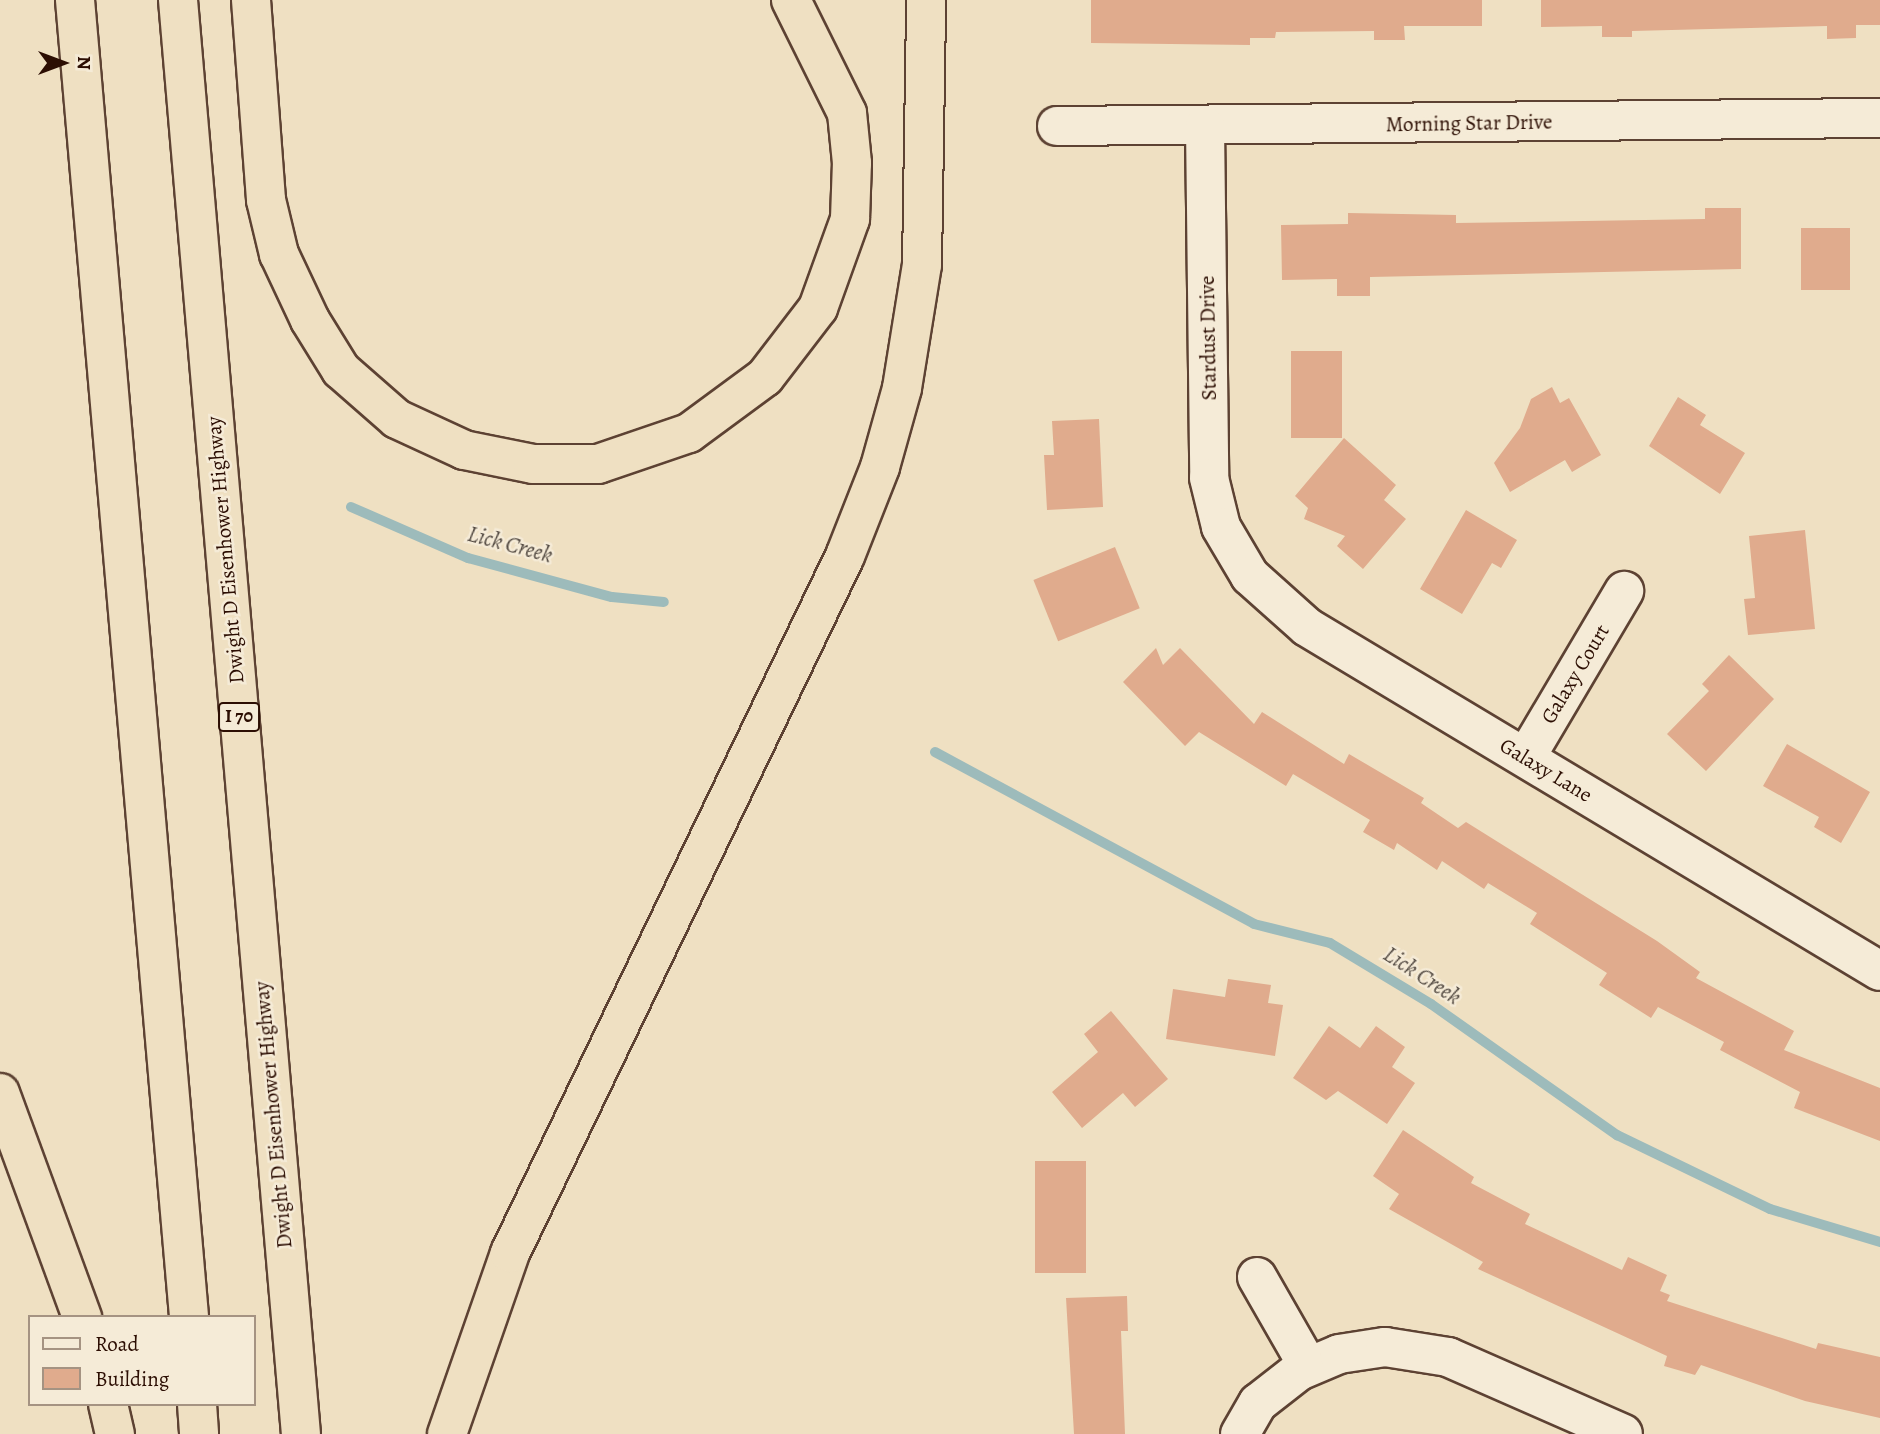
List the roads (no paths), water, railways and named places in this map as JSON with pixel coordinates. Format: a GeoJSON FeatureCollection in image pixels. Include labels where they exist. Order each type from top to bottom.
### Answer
{"type":"FeatureCollection","features":[{"type":"Feature","properties":{"kind":"highway"},"geometry":{"type":"LineString","coordinates":[[75,0],[189,1315]]}},
{"type":"Feature","properties":{"kind":"highway","name":"Dwight D Eisenhower Highway"},"geometry":{"type":"LineString","coordinates":[[178,0],[301,1434]]}},
{"type":"Feature","properties":{"kind":"highway"},"geometry":{"type":"LineString","coordinates":[[251,0],[266,200],[279,254],[341,370],[397,419],[464,450],[533,464],[598,464],[689,433],[722,411],[765,377],[818,308],[850,219],[852,163],[847,113],[791,0]]}},
{"type":"Feature","properties":{"kind":"highway"},"geometry":{"type":"LineString","coordinates":[[447,1434],[510,1252],[810,630],[876,478],[916,313],[925,218],[926,0]]}},
{"type":"Feature","properties":{"kind":"highway"},"geometry":{"type":"LineString","coordinates":[[926,78],[943,0]]}},
{"type":"Feature","properties":{"kind":"highway"},"geometry":{"type":"LineString","coordinates":[[0,1093],[81,1315]]}},
{"type":"Feature","properties":{"kind":"highway"},"geometry":{"type":"LineString","coordinates":[[108,1406],[115,1434]]}},
{"type":"Feature","properties":{"kind":"highway"},"geometry":{"type":"LineString","coordinates":[[197,1406],[199,1434]]}},
{"type":"Feature","properties":{"kind":"street","name":"Morning Star Drive"},"geometry":{"type":"LineString","coordinates":[[1057,126],[1880,118]]}},
{"type":"Feature","properties":{"kind":"street","name":"Stardust Drive"},"geometry":{"type":"LineString","coordinates":[[1205,126],[1209,478],[1231,547]]}},
{"type":"Feature","properties":{"kind":"street","name":"Galaxy Lane"},"geometry":{"type":"LineString","coordinates":[[1231,547],[1259,586],[1296,620],[1880,971]]}},
{"type":"Feature","properties":{"kind":"street","name":"Galaxy Court"},"geometry":{"type":"LineString","coordinates":[[1525,757],[1624,591]]}},
{"type":"Feature","properties":{"kind":"street"},"geometry":{"type":"LineString","coordinates":[[1257,1277],[1308,1366]]}},
{"type":"Feature","properties":{"kind":"street"},"geometry":{"type":"LineString","coordinates":[[1240,1434],[1269,1392],[1308,1366],[1356,1350],[1401,1348],[1448,1357],[1623,1434]]}},
{"type":"Feature","properties":{"kind":"waterway","name":"Lick Creek"},"geometry":{"type":"LineString","coordinates":[[351,507],[468,558],[612,597],[664,602]]}},
{"type":"Feature","properties":{"kind":"waterway","name":"Lick Creek"},"geometry":{"type":"LineString","coordinates":[[935,752],[1254,924],[1330,943],[1431,1004],[1617,1135],[1770,1209],[1880,1242]]}}]}
